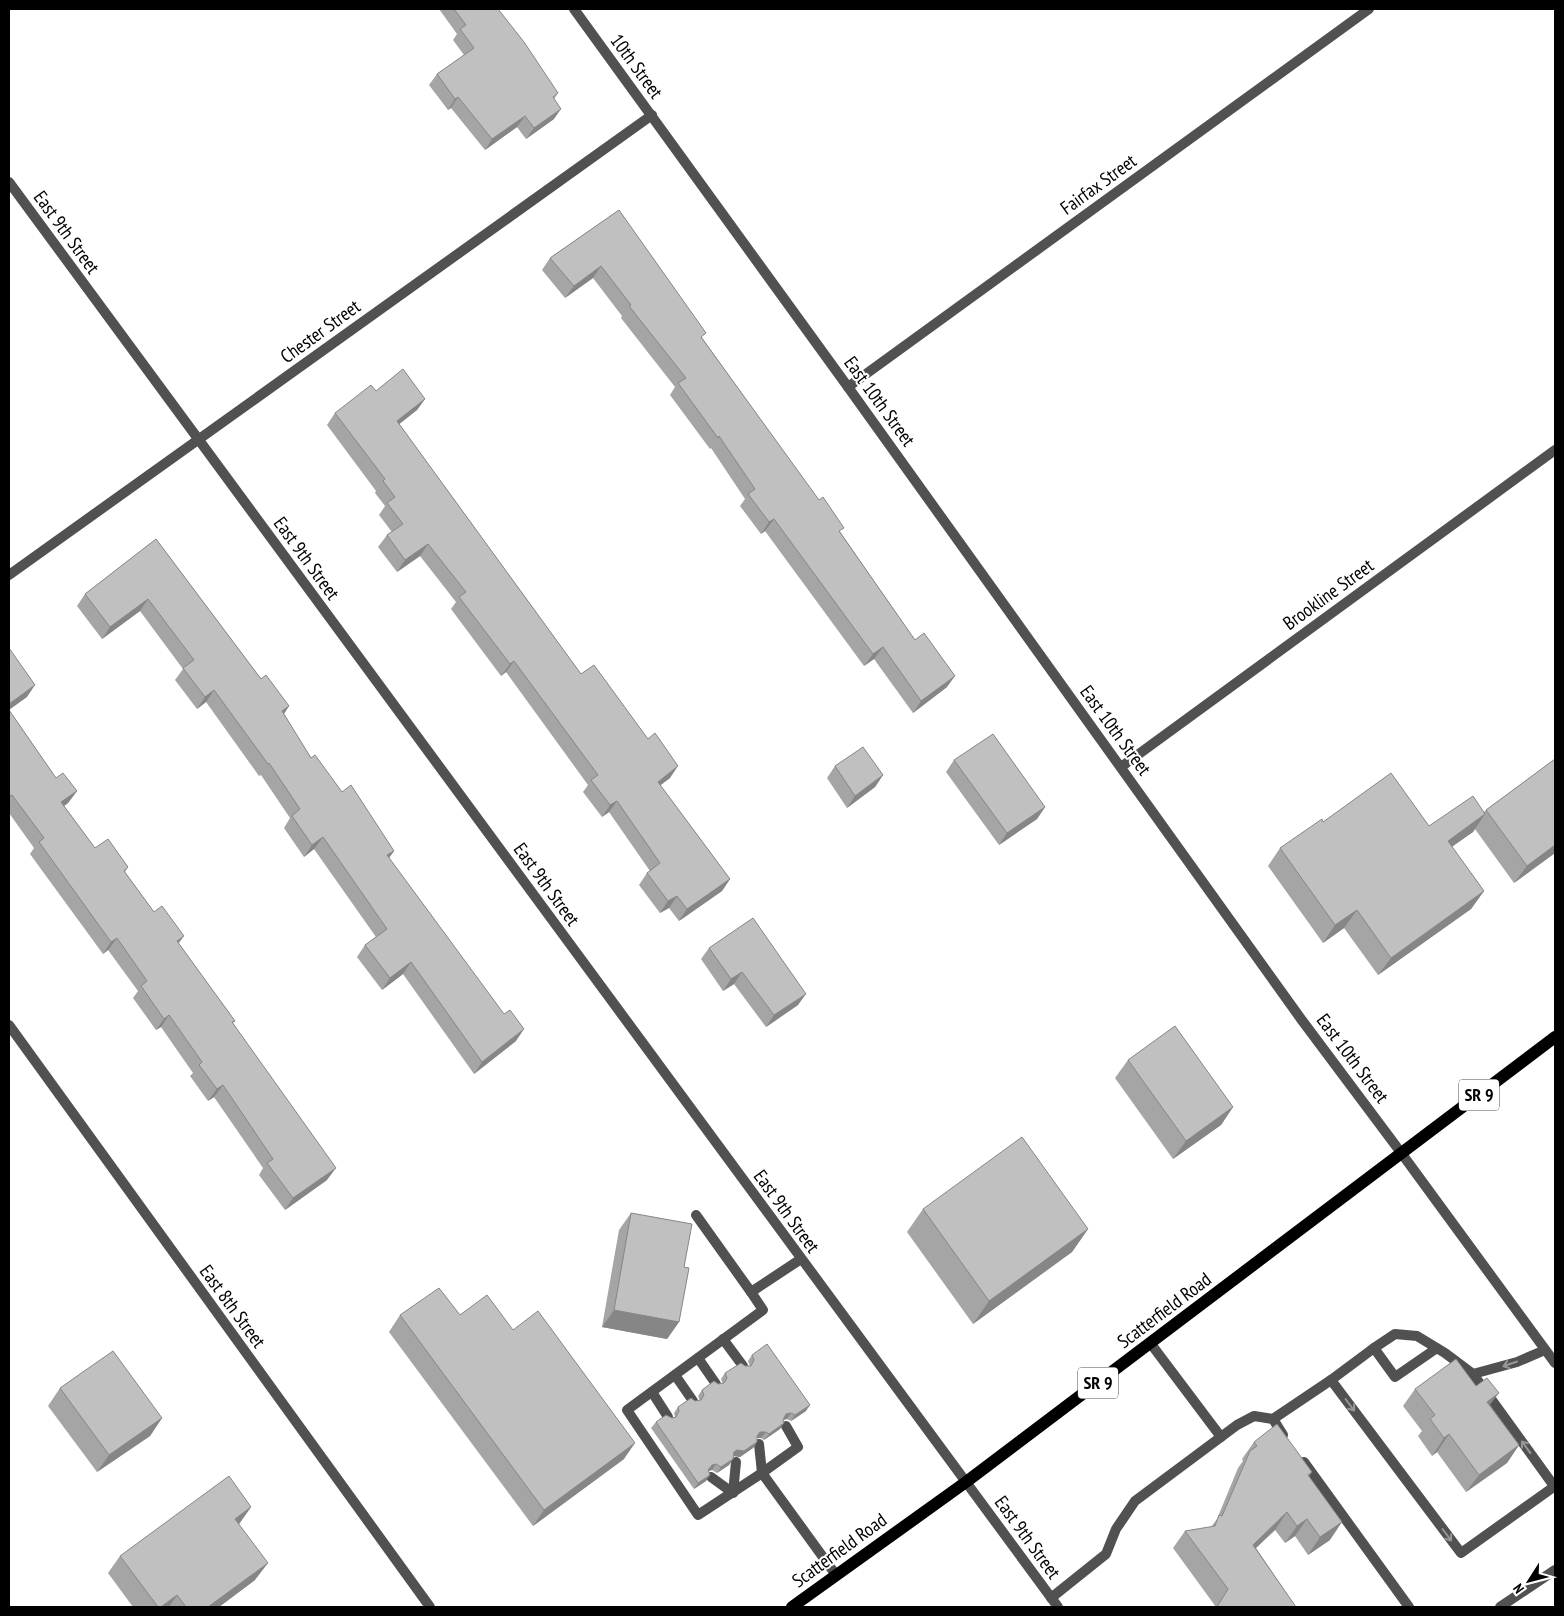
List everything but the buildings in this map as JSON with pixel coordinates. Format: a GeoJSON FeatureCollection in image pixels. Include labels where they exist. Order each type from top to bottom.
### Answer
{"type":"FeatureCollection","features":[{"type":"Feature","properties":{"kind":"main road","name":"Scatterfield Road"},"geometry":{"type":"LineString","coordinates":[[792,1607],[966,1482],[1151,1344],[1555,1037]]}},
{"type":"Feature","properties":{"kind":"street","name":"Fairfax Street"},"geometry":{"type":"LineString","coordinates":[[848,387],[1369,9]]}},
{"type":"Feature","properties":{"kind":"street","name":"10th Street"},"geometry":{"type":"LineString","coordinates":[[578,10],[652,115]]}},
{"type":"Feature","properties":{"kind":"street","name":"East 10th Street"},"geometry":{"type":"LineString","coordinates":[[652,115],[1296,1011],[1555,1363]]}},
{"type":"Feature","properties":{"kind":"street","name":"Chester Street"},"geometry":{"type":"LineString","coordinates":[[9,575],[652,115]]}},
{"type":"Feature","properties":{"kind":"street","name":"East 9th Street"},"geometry":{"type":"LineString","coordinates":[[9,182],[1058,1607]]}},
{"type":"Feature","properties":{"kind":"street","name":"Brookline Street"},"geometry":{"type":"LineString","coordinates":[[1121,767],[1555,450]]}},
{"type":"Feature","properties":{"kind":"street","name":"East 8th Street"},"geometry":{"type":"LineString","coordinates":[[9,1026],[430,1607]]}},
{"type":"Feature","properties":{"kind":"street"},"geometry":{"type":"LineString","coordinates":[[696,1215],[763,1310],[627,1410],[698,1516],[734,1493],[798,1447],[786,1426]]}},
{"type":"Feature","properties":{"kind":"street"},"geometry":{"type":"LineString","coordinates":[[751,1292],[801,1258]]}},
{"type":"Feature","properties":{"kind":"street"},"geometry":{"type":"LineString","coordinates":[[1051,1598],[1106,1554],[1116,1529],[1135,1501],[1237,1425],[1254,1416],[1272,1419],[1395,1334],[1417,1336],[1473,1374],[1555,1486],[1461,1553],[1331,1380]]}},
{"type":"Feature","properties":{"kind":"street"},"geometry":{"type":"LineString","coordinates":[[724,1339],[743,1366]]}},
{"type":"Feature","properties":{"kind":"street"},"geometry":{"type":"LineString","coordinates":[[1151,1344],[1221,1437]]}},
{"type":"Feature","properties":{"kind":"street"},"geometry":{"type":"LineString","coordinates":[[1374,1348],[1395,1377],[1437,1348]]}},
{"type":"Feature","properties":{"kind":"street"},"geometry":{"type":"LineString","coordinates":[[1473,1374],[1518,1362],[1545,1350]]}},
{"type":"Feature","properties":{"kind":"street"},"geometry":{"type":"LineString","coordinates":[[698,1358],[716,1384]]}},
{"type":"Feature","properties":{"kind":"street"},"geometry":{"type":"LineString","coordinates":[[675,1375],[693,1401]]}},
{"type":"Feature","properties":{"kind":"street"},"geometry":{"type":"LineString","coordinates":[[652,1392],[668,1417]]}},
{"type":"Feature","properties":{"kind":"street"},"geometry":{"type":"LineString","coordinates":[[1272,1419],[1409,1607]]}},
{"type":"Feature","properties":{"kind":"street"},"geometry":{"type":"LineString","coordinates":[[759,1444],[762,1473],[836,1575]]}},
{"type":"Feature","properties":{"kind":"street"},"geometry":{"type":"LineString","coordinates":[[734,1493],[736,1462]]}},
{"type":"Feature","properties":{"kind":"street"},"geometry":{"type":"LineString","coordinates":[[711,1477],[734,1493]]}},
{"type":"Feature","properties":{"kind":"street"},"geometry":{"type":"LineString","coordinates":[[1500,1607],[1555,1570]]}}]}
